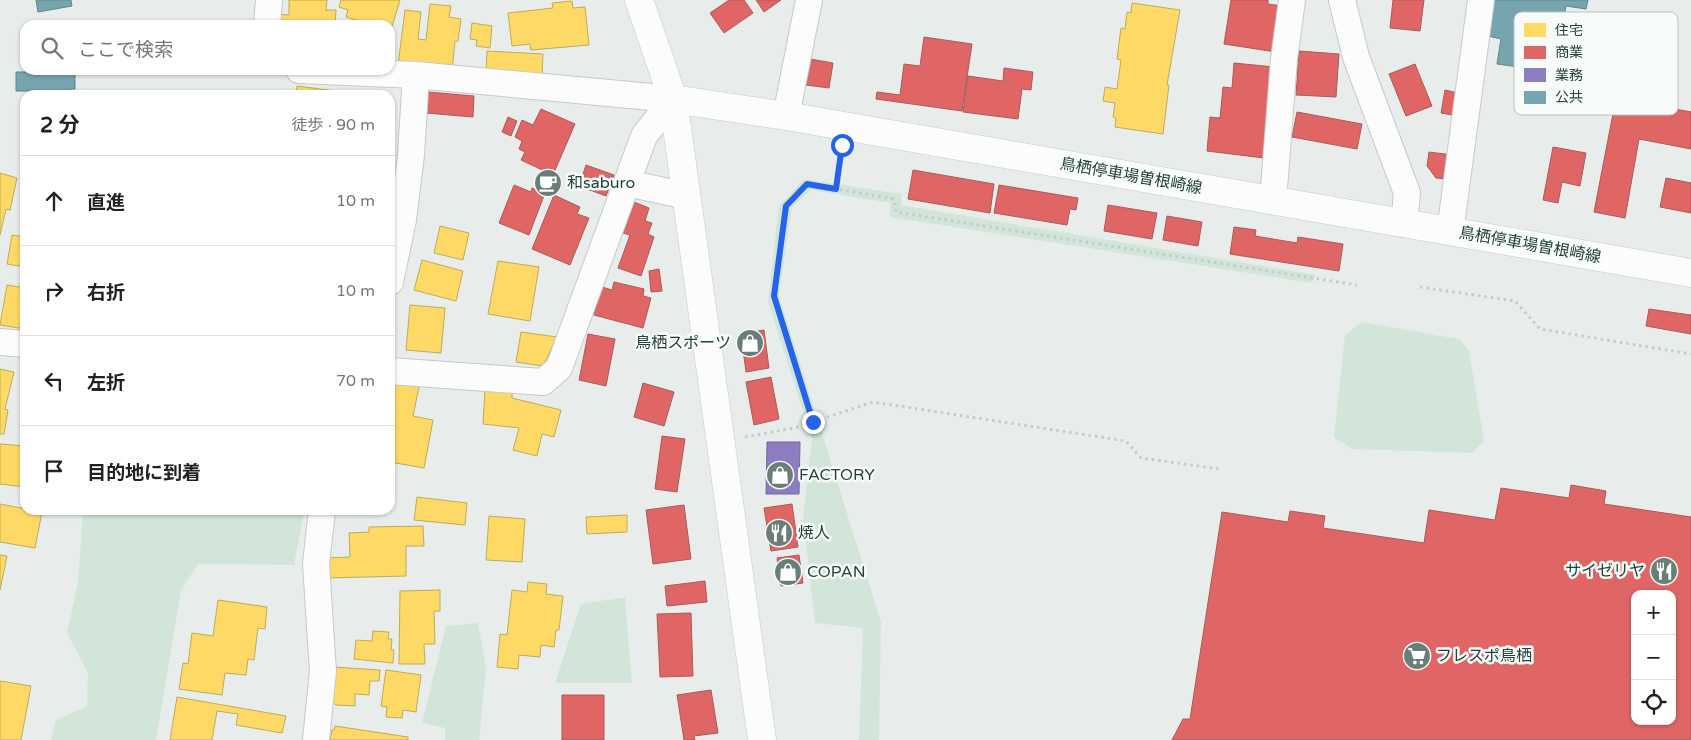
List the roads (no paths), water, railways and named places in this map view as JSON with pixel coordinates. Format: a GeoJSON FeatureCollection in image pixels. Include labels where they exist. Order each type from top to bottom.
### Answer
{"type":"FeatureCollection","features":[{"type":"Feature","properties":{"kind":"main road"},"geometry":{"type":"LineString","coordinates":[[639,0],[673,99],[762,740]]}},
{"type":"Feature","properties":{"kind":"main road","name":"鳥栖停車場曽根崎線"},"geometry":{"type":"LineString","coordinates":[[673,99],[786,116],[1691,273]]}},
{"type":"Feature","properties":{"kind":"street"},"geometry":{"type":"LineString","coordinates":[[267,20],[269,0]]}},
{"type":"Feature","properties":{"kind":"street"},"geometry":{"type":"LineString","coordinates":[[786,116],[809,0]]}},
{"type":"Feature","properties":{"kind":"street"},"geometry":{"type":"LineString","coordinates":[[1273,201],[1284,60],[1292,0]]}},
{"type":"Feature","properties":{"kind":"street"},"geometry":{"type":"LineString","coordinates":[[1342,0],[1356,57],[1407,193],[1404,224]]}},
{"type":"Feature","properties":{"kind":"street"},"geometry":{"type":"LineString","coordinates":[[1450,232],[1481,0]]}},
{"type":"Feature","properties":{"kind":"street"},"geometry":{"type":"LineString","coordinates":[[395,74],[673,99]]}},
{"type":"Feature","properties":{"kind":"street"},"geometry":{"type":"LineString","coordinates":[[395,258],[403,220],[411,155],[416,75]]}},
{"type":"Feature","properties":{"kind":"street"},"geometry":{"type":"LineString","coordinates":[[395,371],[543,382],[559,368],[644,136],[673,99]]}},
{"type":"Feature","properties":{"kind":"street"},"geometry":{"type":"LineString","coordinates":[[626,184],[687,196]]}},
{"type":"Feature","properties":{"kind":"street"},"geometry":{"type":"LineString","coordinates":[[0,342],[20,344]]}},
{"type":"Feature","properties":{"kind":"street"},"geometry":{"type":"LineString","coordinates":[[316,740],[323,671],[316,564],[321,515]]}},
{"type":"Feature","properties":{"kind":"place","name":"和saburo"},"geometry":{"type":"Point","coordinates":[548,183]}},
{"type":"Feature","properties":{"kind":"place","name":"鳥栖スポーツ"},"geometry":{"type":"Point","coordinates":[750,343]}},
{"type":"Feature","properties":{"kind":"place","name":"FACTORY"},"geometry":{"type":"Point","coordinates":[780,475]}},
{"type":"Feature","properties":{"kind":"place","name":"焼人"},"geometry":{"type":"Point","coordinates":[779,533]}},
{"type":"Feature","properties":{"kind":"place","name":"サイゼリヤ"},"geometry":{"type":"Point","coordinates":[1664,571]}},
{"type":"Feature","properties":{"kind":"place","name":"COPAN"},"geometry":{"type":"Point","coordinates":[788,572]}},
{"type":"Feature","properties":{"kind":"place","name":"フレスポ鳥栖"},"geometry":{"type":"Point","coordinates":[1417,656]}}]}
